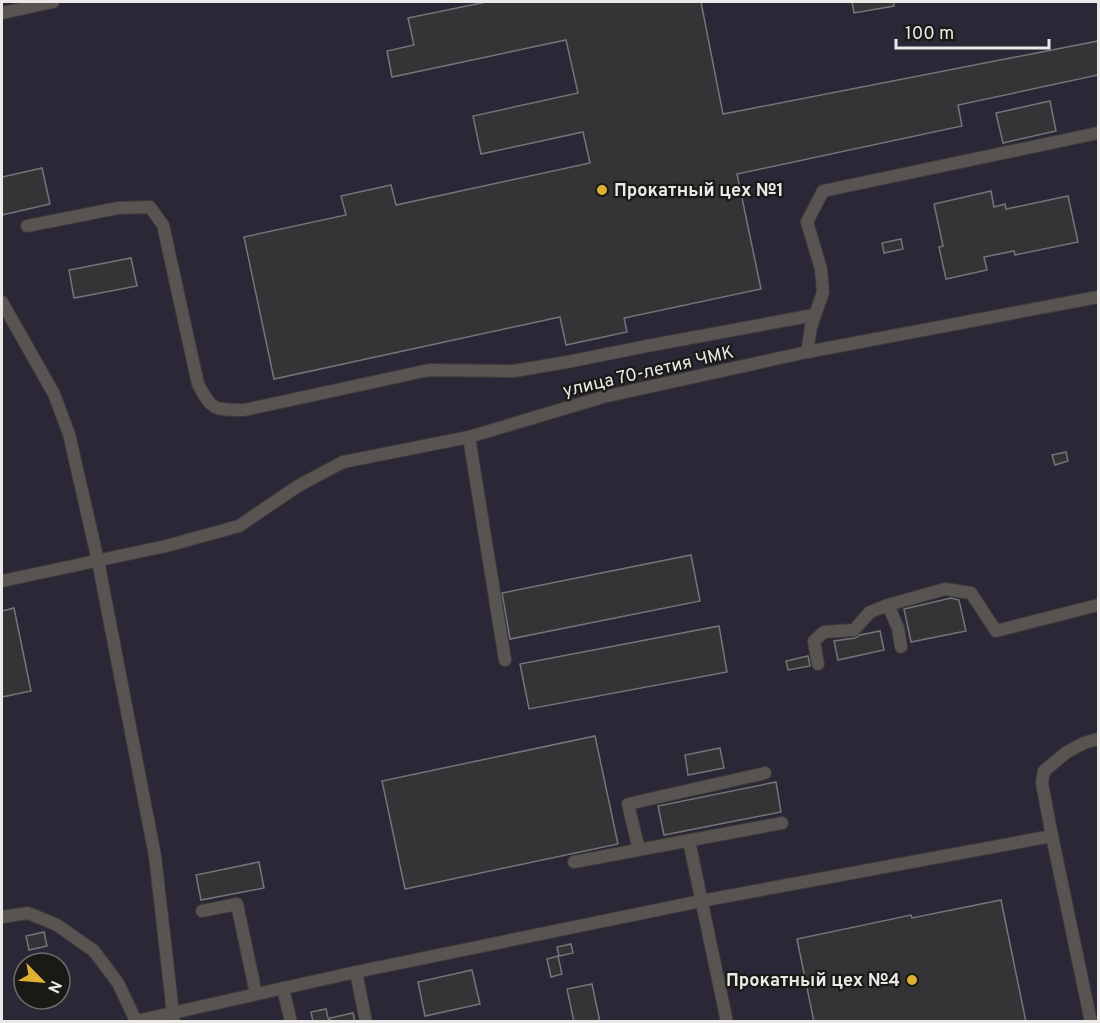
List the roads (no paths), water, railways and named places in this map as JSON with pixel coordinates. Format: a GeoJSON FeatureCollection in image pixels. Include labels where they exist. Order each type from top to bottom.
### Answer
{"type":"FeatureCollection","features":[{"type":"Feature","properties":{"kind":"street"},"geometry":{"type":"LineString","coordinates":[[2,13],[53,2]]}},
{"type":"Feature","properties":{"kind":"street"},"geometry":{"type":"LineString","coordinates":[[807,352],[814,315],[823,292],[821,269],[807,222],[823,191],[1098,133]]}},
{"type":"Feature","properties":{"kind":"street"},"geometry":{"type":"LineString","coordinates":[[27,226],[118,208],[150,207],[163,225],[198,384],[214,408],[220,410],[244,410],[429,370],[514,371],[567,363],[814,315]]}},
{"type":"Feature","properties":{"kind":"street","name":"улица 70-летия ЧМК"},"geometry":{"type":"LineString","coordinates":[[4,581],[225,531],[239,526],[298,486],[343,462],[468,438],[603,398],[807,352],[1098,297]]}},
{"type":"Feature","properties":{"kind":"street"},"geometry":{"type":"LineString","coordinates":[[2,302],[54,394],[69,434],[98,561],[155,856],[174,1017]]}},
{"type":"Feature","properties":{"kind":"street"},"geometry":{"type":"LineString","coordinates":[[468,438],[505,660]]}},
{"type":"Feature","properties":{"kind":"street"},"geometry":{"type":"LineString","coordinates":[[818,664],[814,641],[824,632],[854,630],[870,612],[945,589],[971,593],[996,631],[1098,604]]}},
{"type":"Feature","properties":{"kind":"street"},"geometry":{"type":"LineString","coordinates":[[888,605],[898,628],[901,647]]}},
{"type":"Feature","properties":{"kind":"street"},"geometry":{"type":"LineString","coordinates":[[1091,1022],[1041,783],[1044,771],[1066,752],[1084,742],[1098,739]]}},
{"type":"Feature","properties":{"kind":"street"},"geometry":{"type":"LineString","coordinates":[[639,850],[628,804],[765,772]]}},
{"type":"Feature","properties":{"kind":"street"},"geometry":{"type":"LineString","coordinates":[[574,862],[782,823]]}},
{"type":"Feature","properties":{"kind":"street"},"geometry":{"type":"LineString","coordinates":[[2,917],[28,913],[57,925],[94,951],[118,984],[136,1021],[174,1017],[256,994],[356,972],[701,902],[1052,836]]}},
{"type":"Feature","properties":{"kind":"street"},"geometry":{"type":"LineString","coordinates":[[689,841],[727,1022]]}},
{"type":"Feature","properties":{"kind":"street"},"geometry":{"type":"LineString","coordinates":[[202,911],[237,904],[256,994]]}},
{"type":"Feature","properties":{"kind":"street"},"geometry":{"type":"LineString","coordinates":[[356,972],[366,1022]]}},
{"type":"Feature","properties":{"kind":"street"},"geometry":{"type":"LineString","coordinates":[[283,988],[291,1022]]}},
{"type":"Feature","properties":{"kind":"place","name":"Прокатный цех №1"},"geometry":{"type":"Point","coordinates":[602,190]}},
{"type":"Feature","properties":{"kind":"place","name":"Прокатный цех №4"},"geometry":{"type":"Point","coordinates":[912,980]}}]}
